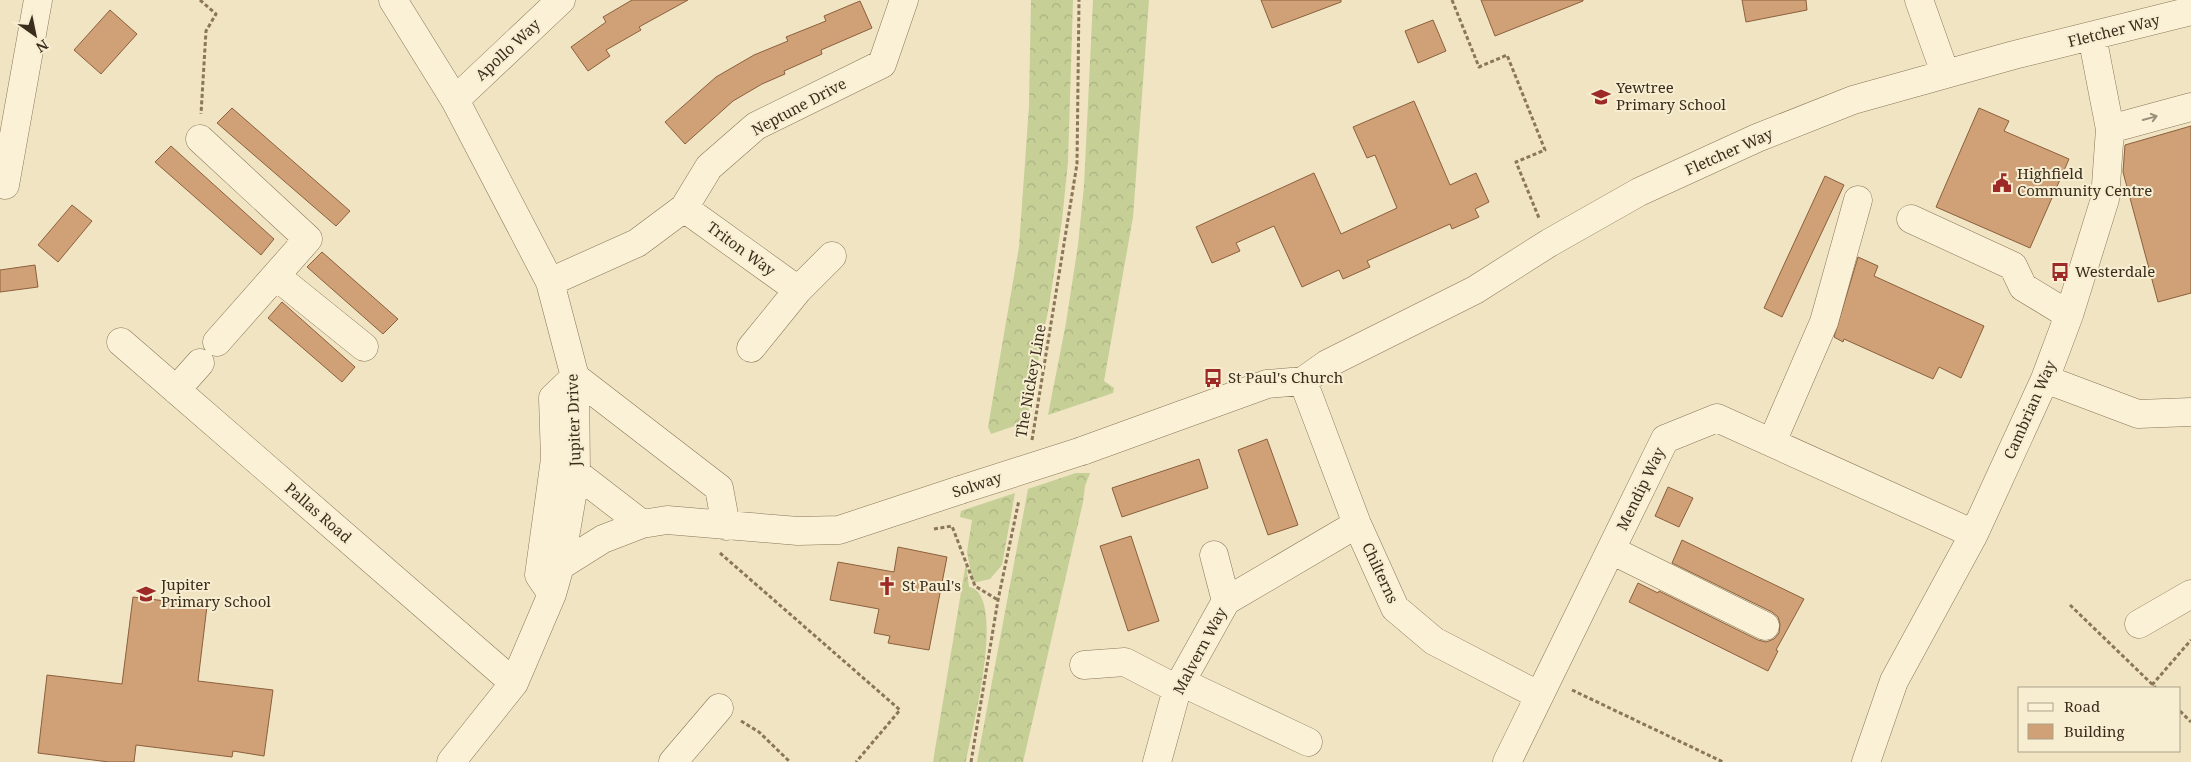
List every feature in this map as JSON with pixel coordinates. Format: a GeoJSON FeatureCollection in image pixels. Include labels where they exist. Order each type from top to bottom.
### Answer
{"type":"FeatureCollection","features":[{"type":"Feature","properties":{"kind":"street"},"geometry":{"type":"LineString","coordinates":[[5,184],[38,0]]}},
{"type":"Feature","properties":{"kind":"street","name":"Jupiter Drive"},"geometry":{"type":"LineString","coordinates":[[393,0],[455,100],[550,282],[575,377],[576,473],[560,566],[552,594],[514,683],[451,762]]}},
{"type":"Feature","properties":{"kind":"street","name":"Apollo Way"},"geometry":{"type":"LineString","coordinates":[[455,100],[561,0]]}},
{"type":"Feature","properties":{"kind":"street","name":"Neptune Drive"},"geometry":{"type":"LineString","coordinates":[[550,282],[637,243],[684,208],[709,167],[756,126],[882,64],[904,0]]}},
{"type":"Feature","properties":{"kind":"street"},"geometry":{"type":"LineString","coordinates":[[1919,0],[1945,73]]}},
{"type":"Feature","properties":{"kind":"street","name":"Fletcher Way"},"geometry":{"type":"LineString","coordinates":[[1303,381],[1327,364],[1475,290],[1549,243],[1639,192],[1757,138],[1853,100],[1945,73],[2191,11]]}},
{"type":"Feature","properties":{"kind":"street","name":"Cambrian Way"},"geometry":{"type":"LineString","coordinates":[[1866,762],[1894,681],[1974,534],[2045,379],[2069,315],[2105,199],[2110,129],[2092,36]]}},
{"type":"Feature","properties":{"kind":"street"},"geometry":{"type":"LineString","coordinates":[[2110,129],[2191,107]]}},
{"type":"Feature","properties":{"kind":"street"},"geometry":{"type":"LineString","coordinates":[[200,139],[308,239],[217,342]]}},
{"type":"Feature","properties":{"kind":"street"},"geometry":{"type":"LineString","coordinates":[[1772,442],[1824,322],[1858,200]]}},
{"type":"Feature","properties":{"kind":"street","name":"Triton Way"},"geometry":{"type":"LineString","coordinates":[[684,208],[798,290]]}},
{"type":"Feature","properties":{"kind":"street"},"geometry":{"type":"LineString","coordinates":[[1911,219],[2014,266],[2024,287],[2069,315]]}},
{"type":"Feature","properties":{"kind":"street"},"geometry":{"type":"LineString","coordinates":[[751,348],[798,290],[832,256]]}},
{"type":"Feature","properties":{"kind":"street"},"geometry":{"type":"LineString","coordinates":[[276,276],[364,347]]}},
{"type":"Feature","properties":{"kind":"street","name":"Pallas Road"},"geometry":{"type":"LineString","coordinates":[[121,342],[514,683]]}},
{"type":"Feature","properties":{"kind":"street"},"geometry":{"type":"LineString","coordinates":[[176,390],[200,363]]}},
{"type":"Feature","properties":{"kind":"street"},"geometry":{"type":"LineString","coordinates":[[552,594],[538,575],[555,459],[553,398],[575,377],[719,488],[726,526]]}},
{"type":"Feature","properties":{"kind":"street"},"geometry":{"type":"LineString","coordinates":[[2045,379],[2138,414],[2191,412]]}},
{"type":"Feature","properties":{"kind":"street","name":"Solway"},"geometry":{"type":"LineString","coordinates":[[560,566],[603,539],[642,524],[667,520],[798,531],[839,530],[1082,451],[1267,384],[1303,381]]}},
{"type":"Feature","properties":{"kind":"street","name":"Chilterns"},"geometry":{"type":"LineString","coordinates":[[1303,381],[1357,524],[1395,608],[1434,641],[1543,686]]}},
{"type":"Feature","properties":{"kind":"street","name":"Mendip Way"},"geometry":{"type":"LineString","coordinates":[[1507,762],[1665,439],[1717,418],[1974,534]]}},
{"type":"Feature","properties":{"kind":"street"},"geometry":{"type":"LineString","coordinates":[[576,473],[642,524]]}},
{"type":"Feature","properties":{"kind":"street","name":"Malvern Way"},"geometry":{"type":"LineString","coordinates":[[1157,762],[1179,685],[1226,601],[1357,524]]}},
{"type":"Feature","properties":{"kind":"street"},"geometry":{"type":"LineString","coordinates":[[1611,550],[1765,626]]}},
{"type":"Feature","properties":{"kind":"street"},"geometry":{"type":"LineString","coordinates":[[1214,555],[1226,601]]}},
{"type":"Feature","properties":{"kind":"street"},"geometry":{"type":"LineString","coordinates":[[2139,624],[2191,594]]}},
{"type":"Feature","properties":{"kind":"street"},"geometry":{"type":"LineString","coordinates":[[1084,665],[1125,662],[1308,742]]}},
{"type":"Feature","properties":{"kind":"street"},"geometry":{"type":"LineString","coordinates":[[673,762],[719,708]]}},
{"type":"Feature","properties":{"kind":"path"},"geometry":{"type":"LineString","coordinates":[[200,0],[216,14],[206,31],[200,139]]}},
{"type":"Feature","properties":{"kind":"path","name":"The Nickey Line"},"geometry":{"type":"LineString","coordinates":[[1031,448],[1077,164],[1080,0]]}},
{"type":"Feature","properties":{"kind":"path"},"geometry":{"type":"LineString","coordinates":[[1452,0],[1479,67],[1507,55],[1514,72],[1545,150],[1516,162],[1549,243]]}},
{"type":"Feature","properties":{"kind":"path"},"geometry":{"type":"LineString","coordinates":[[971,762],[998,600],[1020,494]]}},
{"type":"Feature","properties":{"kind":"path"},"geometry":{"type":"LineString","coordinates":[[910,508],[917,532],[952,526],[975,586],[998,600]]}},
{"type":"Feature","properties":{"kind":"path"},"geometry":{"type":"LineString","coordinates":[[726,526],[720,553],[900,710],[856,762]]}},
{"type":"Feature","properties":{"kind":"path"},"geometry":{"type":"LineString","coordinates":[[2070,605],[2155,687]]}},
{"type":"Feature","properties":{"kind":"path"},"geometry":{"type":"LineString","coordinates":[[2152,684],[2191,640]]}},
{"type":"Feature","properties":{"kind":"path"},"geometry":{"type":"LineString","coordinates":[[1543,686],[1723,762]]}},
{"type":"Feature","properties":{"kind":"path"},"geometry":{"type":"LineString","coordinates":[[719,708],[759,732],[790,762]]}},
{"type":"Feature","properties":{"kind":"path"},"geometry":{"type":"LineString","coordinates":[[2181,712],[2191,722]]}},
{"type":"Feature","properties":{"kind":"green space"},"geometry":{"type":"Polygon","coordinates":[[[1031,0],[1073,0],[1068,162],[1062,220],[1049,306],[1026,422],[991,434],[988,427],[1019,247],[1029,106],[1031,0]]]}},
{"type":"Feature","properties":{"kind":"green space"},"geometry":{"type":"Polygon","coordinates":[[[1093,0],[1149,0],[1133,217],[1104,381],[1114,388],[1113,393],[1048,415],[1066,323],[1078,245],[1084,186],[1093,0]]]}},
{"type":"Feature","properties":{"kind":"green space"},"geometry":{"type":"Polygon","coordinates":[[[1076,473],[1090,473],[1085,486],[1083,502],[1023,762],[977,762],[1028,489],[1076,473]]]}},
{"type":"Feature","properties":{"kind":"green space"},"geometry":{"type":"Polygon","coordinates":[[[1015,493],[1002,565],[990,579],[973,583],[967,552],[972,520],[960,517],[961,511],[1015,493]]]}},
{"type":"Feature","properties":{"kind":"green space"},"geometry":{"type":"Polygon","coordinates":[[[966,562],[969,587],[980,595],[986,613],[987,638],[984,667],[966,762],[933,762],[966,562]]]}},
{"type":"Feature","properties":{"kind":"building"},"geometry":{"type":"Polygon","coordinates":[[[632,0],[688,0],[639,27],[641,30],[606,50],[610,56],[588,71],[571,47],[606,22],[603,17],[632,0]]]}},
{"type":"Feature","properties":{"kind":"building"},"geometry":{"type":"Polygon","coordinates":[[[1261,0],[1341,0],[1341,2],[1272,28],[1261,0]]]}},
{"type":"Feature","properties":{"kind":"building"},"geometry":{"type":"Polygon","coordinates":[[[1481,0],[1583,0],[1583,1],[1495,36],[1481,0]]]}},
{"type":"Feature","properties":{"kind":"building"},"geometry":{"type":"Polygon","coordinates":[[[1742,0],[1806,0],[1807,10],[1746,22],[1742,0]]]}},
{"type":"Feature","properties":{"kind":"building"},"geometry":{"type":"Polygon","coordinates":[[[860,1],[872,28],[821,50],[822,54],[784,71],[785,74],[762,84],[733,101],[685,144],[665,122],[716,77],[754,55],[788,41],[786,37],[826,21],[824,16],[860,1]]]}},
{"type":"Feature","properties":{"kind":"building"},"geometry":{"type":"Polygon","coordinates":[[[110,10],[137,34],[101,74],[74,50],[110,10]]]}},
{"type":"Feature","properties":{"kind":"building"},"geometry":{"type":"Polygon","coordinates":[[[1433,20],[1446,51],[1418,63],[1405,31],[1433,20]]]}},
{"type":"Feature","properties":{"kind":"building"},"geometry":{"type":"Polygon","coordinates":[[[1414,101],[1450,185],[1476,173],[1489,202],[1475,209],[1479,217],[1452,229],[1450,224],[1367,261],[1370,267],[1343,279],[1339,270],[1302,287],[1274,226],[1236,243],[1240,251],[1212,263],[1196,227],[1314,173],[1341,234],[1397,208],[1375,155],[1367,158],[1353,127],[1414,101]]]}},
{"type":"Feature","properties":{"kind":"building"},"geometry":{"type":"Polygon","coordinates":[[[232,108],[350,211],[336,226],[217,123],[232,108]]]}},
{"type":"Feature","properties":{"kind":"building","name":"Highfield Community Centre"},"geometry":{"type":"Polygon","coordinates":[[[1979,108],[2009,121],[2004,131],[2069,159],[2030,248],[1936,207],[1979,108]]]}},
{"type":"Feature","properties":{"kind":"building"},"geometry":{"type":"Polygon","coordinates":[[[2191,126],[2191,293],[2158,302],[2123,172],[2125,145],[2191,126]]]}},
{"type":"Feature","properties":{"kind":"building"},"geometry":{"type":"Polygon","coordinates":[[[171,146],[274,239],[261,255],[155,162],[171,146]]]}},
{"type":"Feature","properties":{"kind":"building"},"geometry":{"type":"Polygon","coordinates":[[[1825,176],[1844,185],[1782,317],[1764,308],[1825,176]]]}},
{"type":"Feature","properties":{"kind":"building"},"geometry":{"type":"Polygon","coordinates":[[[72,205],[92,221],[58,262],[38,245],[72,205]]]}},
{"type":"Feature","properties":{"kind":"building"},"geometry":{"type":"Polygon","coordinates":[[[322,252],[398,319],[383,334],[307,267],[322,252]]]}},
{"type":"Feature","properties":{"kind":"building"},"geometry":{"type":"Polygon","coordinates":[[[1858,257],[1878,266],[1874,276],[1984,326],[1961,378],[1939,367],[1933,379],[1844,339],[1843,342],[1834,337],[1858,257]]]}},
{"type":"Feature","properties":{"kind":"building"},"geometry":{"type":"Polygon","coordinates":[[[35,265],[38,287],[0,292],[0,270],[35,265]]]}},
{"type":"Feature","properties":{"kind":"building"},"geometry":{"type":"Polygon","coordinates":[[[282,302],[355,367],[342,382],[268,318],[282,302]]]}},
{"type":"Feature","properties":{"kind":"building"},"geometry":{"type":"Polygon","coordinates":[[[1267,439],[1298,525],[1268,535],[1238,450],[1267,439]]]}},
{"type":"Feature","properties":{"kind":"building"},"geometry":{"type":"Polygon","coordinates":[[[1199,459],[1208,488],[1122,517],[1112,488],[1199,459]]]}},
{"type":"Feature","properties":{"kind":"building"},"geometry":{"type":"Polygon","coordinates":[[[1668,487],[1693,498],[1679,527],[1655,516],[1668,487]]]}},
{"type":"Feature","properties":{"kind":"building"},"geometry":{"type":"Polygon","coordinates":[[[1131,536],[1159,621],[1128,631],[1100,546],[1131,536]]]}},
{"type":"Feature","properties":{"kind":"building"},"geometry":{"type":"Polygon","coordinates":[[[1682,540],[1804,599],[1776,650],[1778,651],[1768,671],[1629,602],[1638,583],[1658,593],[1659,591],[1758,640],[1766,642],[1774,639],[1779,633],[1780,624],[1778,617],[1772,612],[1672,563],[1682,540]]]}},
{"type":"Feature","properties":{"kind":"building","name":"St Paul's"},"geometry":{"type":"Polygon","coordinates":[[[898,547],[947,557],[929,650],[888,643],[890,636],[874,633],[879,609],[830,600],[838,562],[894,572],[898,547]]]}},
{"type":"Feature","properties":{"kind":"building"},"geometry":{"type":"Polygon","coordinates":[[[133,597],[207,606],[198,681],[273,690],[264,756],[233,751],[232,757],[136,745],[134,762],[109,762],[38,753],[47,675],[122,684],[133,597]]]}},
{"type":"Feature","properties":{"kind":"place","name":"Yewtree Primary School"},"geometry":{"type":"Point","coordinates":[1601,97]}},
{"type":"Feature","properties":{"kind":"place","name":"Highfield Community Centre"},"geometry":{"type":"Point","coordinates":[2002,183]}},
{"type":"Feature","properties":{"kind":"place","name":"Westerdale"},"geometry":{"type":"Point","coordinates":[2060,272]}},
{"type":"Feature","properties":{"kind":"place","name":"St Paul's Church"},"geometry":{"type":"Point","coordinates":[1213,378]}},
{"type":"Feature","properties":{"kind":"place","name":"St Paul's"},"geometry":{"type":"Point","coordinates":[887,586]}},
{"type":"Feature","properties":{"kind":"place","name":"Jupiter Primary School"},"geometry":{"type":"Point","coordinates":[146,594]}}]}
